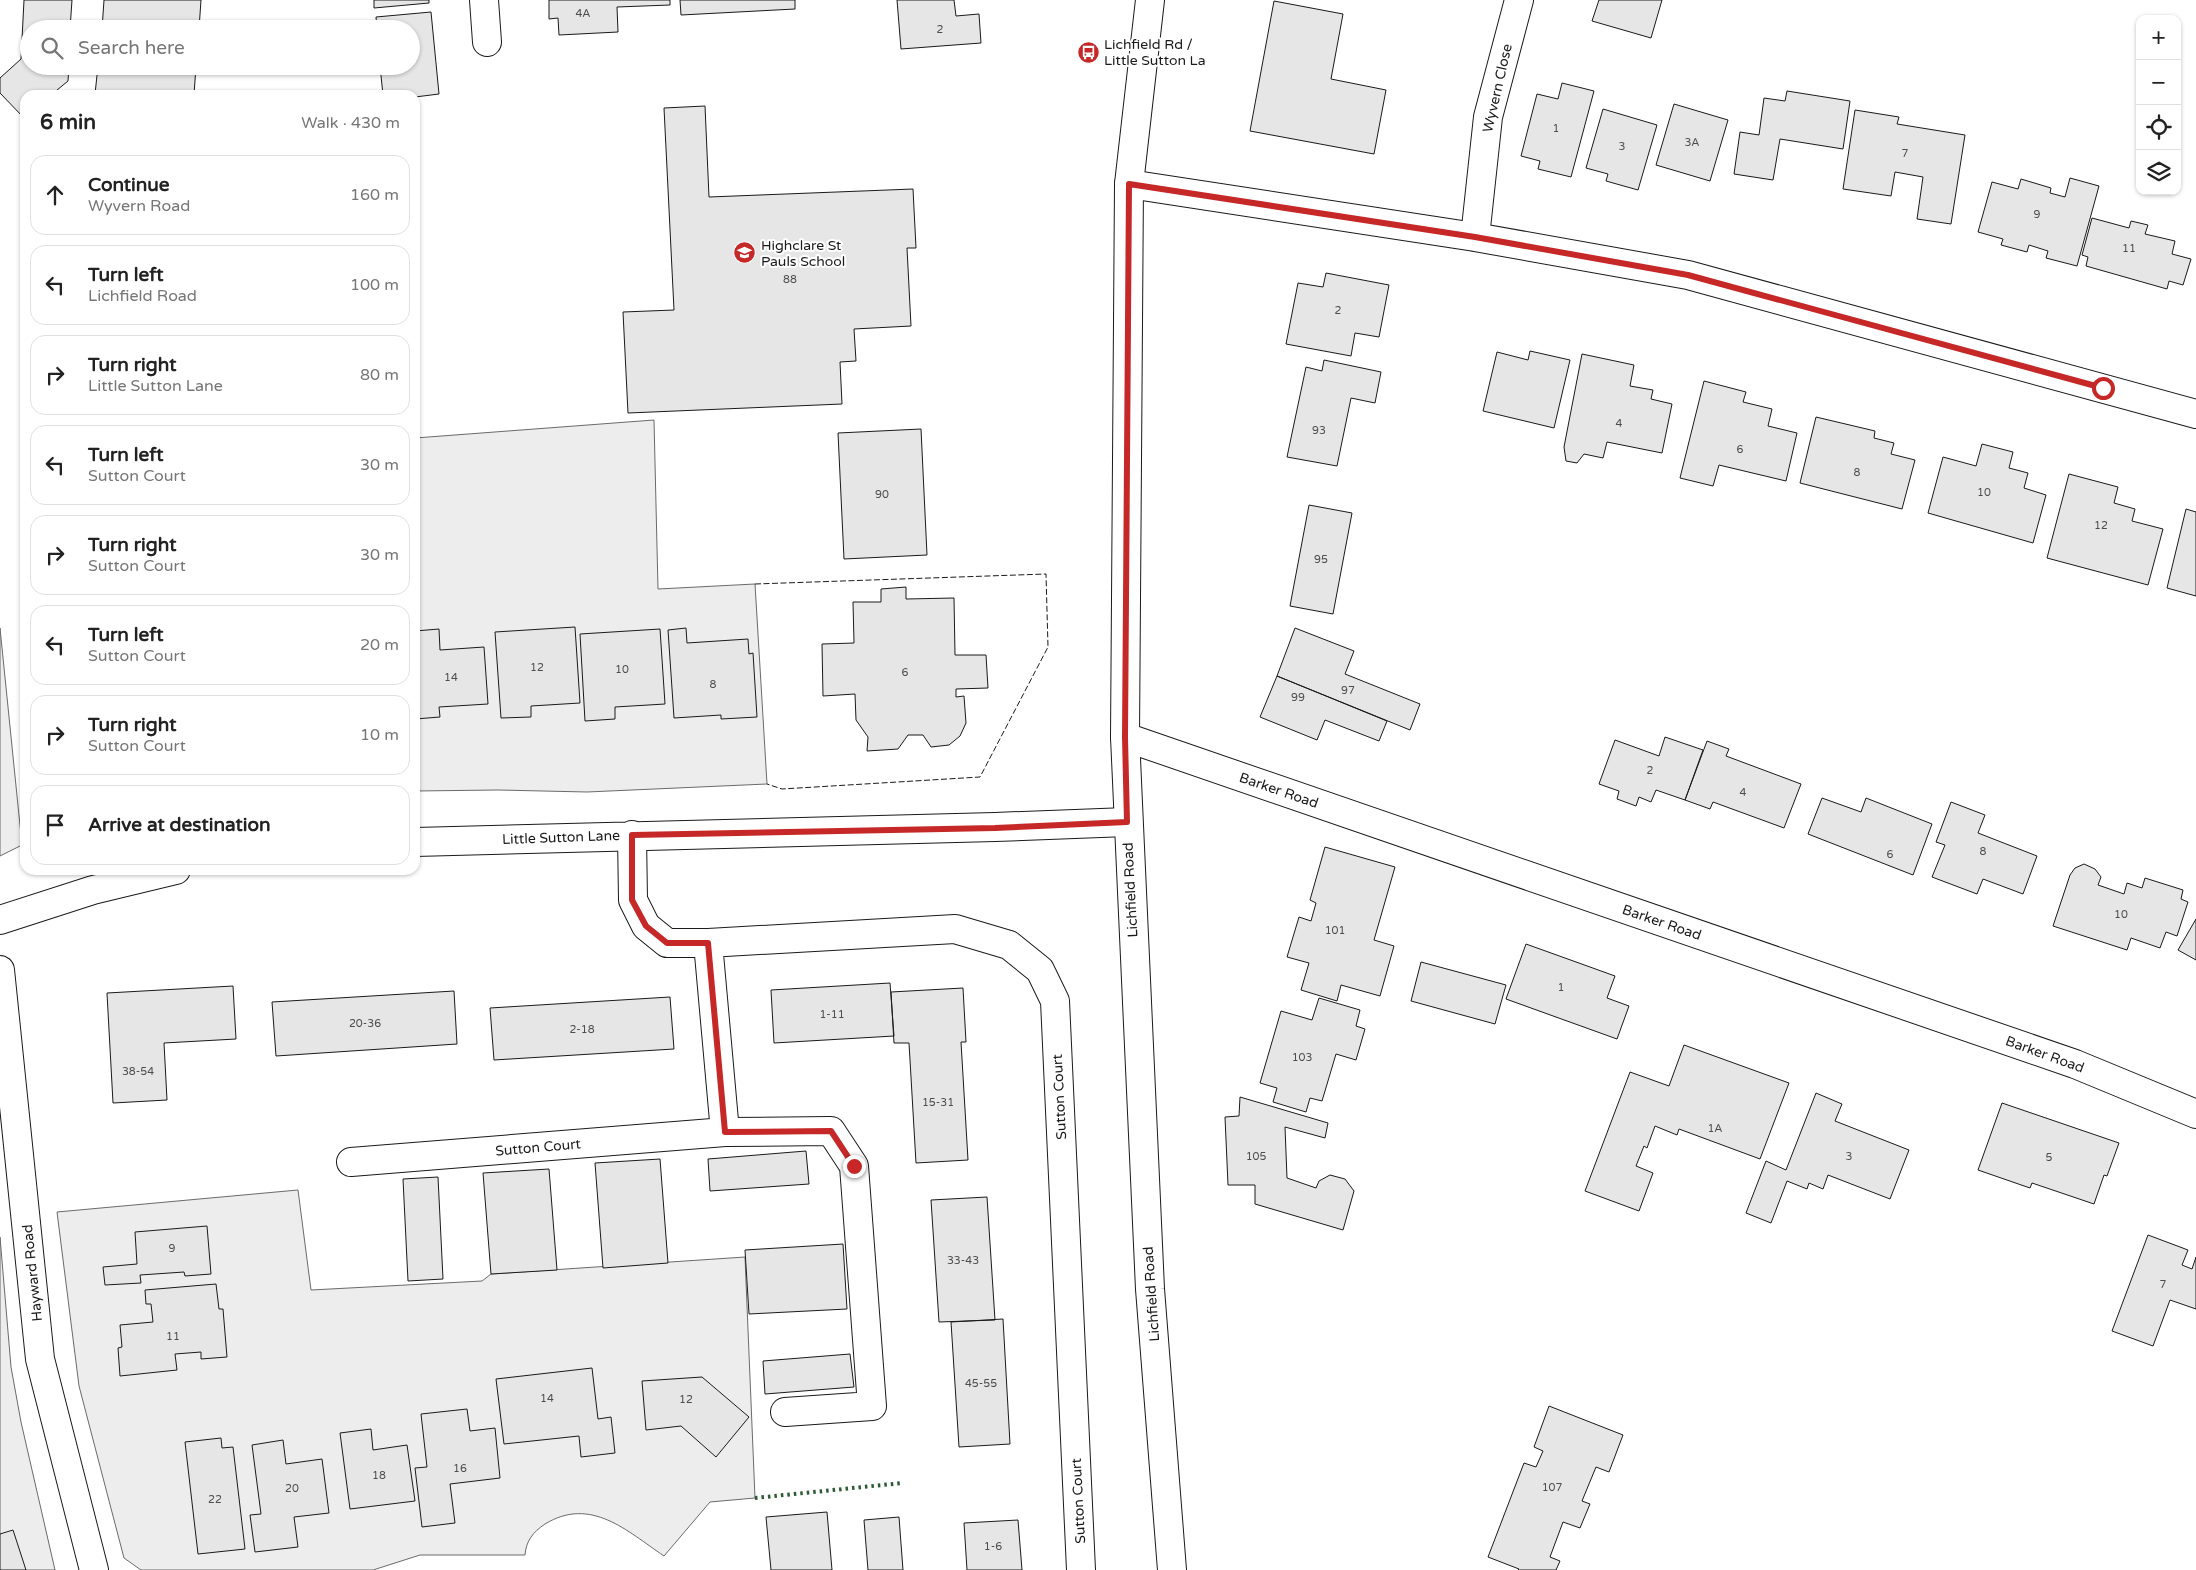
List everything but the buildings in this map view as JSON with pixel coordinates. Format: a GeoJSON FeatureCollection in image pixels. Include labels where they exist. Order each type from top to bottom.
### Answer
{"type":"FeatureCollection","features":[{"type":"Feature","properties":{"kind":"street"},"geometry":{"type":"LineString","coordinates":[[484,0],[487,42]]}},
{"type":"Feature","properties":{"kind":"street","name":"Lichfield Road"},"geometry":{"type":"LineString","coordinates":[[1150,0],[1129,184],[1125,737],[1127,822],[1150,1289],[1172,1570]]}},
{"type":"Feature","properties":{"kind":"street","name":"Wyvern Close"},"geometry":{"type":"LineString","coordinates":[[1475,237],[1488,117],[1519,0]]}},
{"type":"Feature","properties":{"kind":"street"},"geometry":{"type":"LineString","coordinates":[[1129,184],[1475,237],[1688,275],[2196,414]]}},
{"type":"Feature","properties":{"kind":"street","name":"Barker Road"},"geometry":{"type":"LineString","coordinates":[[1125,737],[2075,1064],[2196,1114]]}},
{"type":"Feature","properties":{"kind":"street","name":"Little Sutton Lane"},"geometry":{"type":"LineString","coordinates":[[420,842],[632,835],[995,828],[1127,822]]}},
{"type":"Feature","properties":{"kind":"street","name":"Sutton Court"},"geometry":{"type":"LineString","coordinates":[[632,835],[632,900],[646,926],[667,943],[708,943],[955,928],[1009,945],[1040,970],[1055,1001],[1081,1570]]}},
{"type":"Feature","properties":{"kind":"street"},"geometry":{"type":"LineString","coordinates":[[0,920],[93,890],[155,875]]}},
{"type":"Feature","properties":{"kind":"street"},"geometry":{"type":"LineString","coordinates":[[708,943],[725,1132]]}},
{"type":"Feature","properties":{"kind":"street","name":"Hayward Road"},"geometry":{"type":"LineString","coordinates":[[0,970],[7,1100],[40,1359],[94,1570]]}},
{"type":"Feature","properties":{"kind":"street","name":"Sutton Court"},"geometry":{"type":"LineString","coordinates":[[351,1162],[725,1132],[831,1131],[854,1166],[872,1406],[785,1412]]}},
{"type":"Feature","properties":{"kind":"shaded area"},"geometry":{"type":"Polygon","coordinates":[[[654,420],[658,589],[755,584],[767,784],[587,792],[420,791],[420,438],[654,420]]]}},
{"type":"Feature","properties":{"kind":"shaded area"},"geometry":{"type":"Polygon","coordinates":[[[0,628],[20,825],[20,846],[0,856],[0,628]]]}},
{"type":"Feature","properties":{"kind":"shaded area"},"geometry":{"type":"Polygon","coordinates":[[[298,1190],[311,1290],[482,1281],[491,1274],[745,1257],[755,1498],[710,1502],[664,1556],[608,1520],[593,1515],[578,1514],[562,1516],[541,1527],[529,1541],[525,1555],[420,1555],[373,1570],[141,1570],[124,1558],[79,1386],[57,1212],[298,1190]]]}},
{"type":"Feature","properties":{"kind":"shaded area"},"geometry":{"type":"Polygon","coordinates":[[[0,1237],[11,1367],[21,1422],[55,1570],[0,1570],[0,1237]]]}},
{"type":"Feature","properties":{"kind":"hedge"},"geometry":{"type":"LineString","coordinates":[[755,1498],[902,1483]]}},
{"type":"Feature","properties":{"kind":"fence"},"geometry":{"type":"LineString","coordinates":[[755,584],[1046,574],[1048,647],[980,777],[782,789],[767,784]]}},
{"type":"Feature","properties":{"kind":"place","name":"Lichfield Rd / Little Sutton La"},"geometry":{"type":"Point","coordinates":[1088,52]}},
{"type":"Feature","properties":{"kind":"place","name":"Highclare St Pauls School"},"geometry":{"type":"Point","coordinates":[745,253]}},
{"type":"Feature","properties":{"kind":"route"},"geometry":{"type":"LineString","coordinates":[[854,1166],[831,1131],[725,1132],[708,943],[667,943],[646,926],[632,900],[632,835],[995,828],[1127,822],[1125,737],[1129,184],[1475,237],[1688,275],[2103,388]]}}]}
